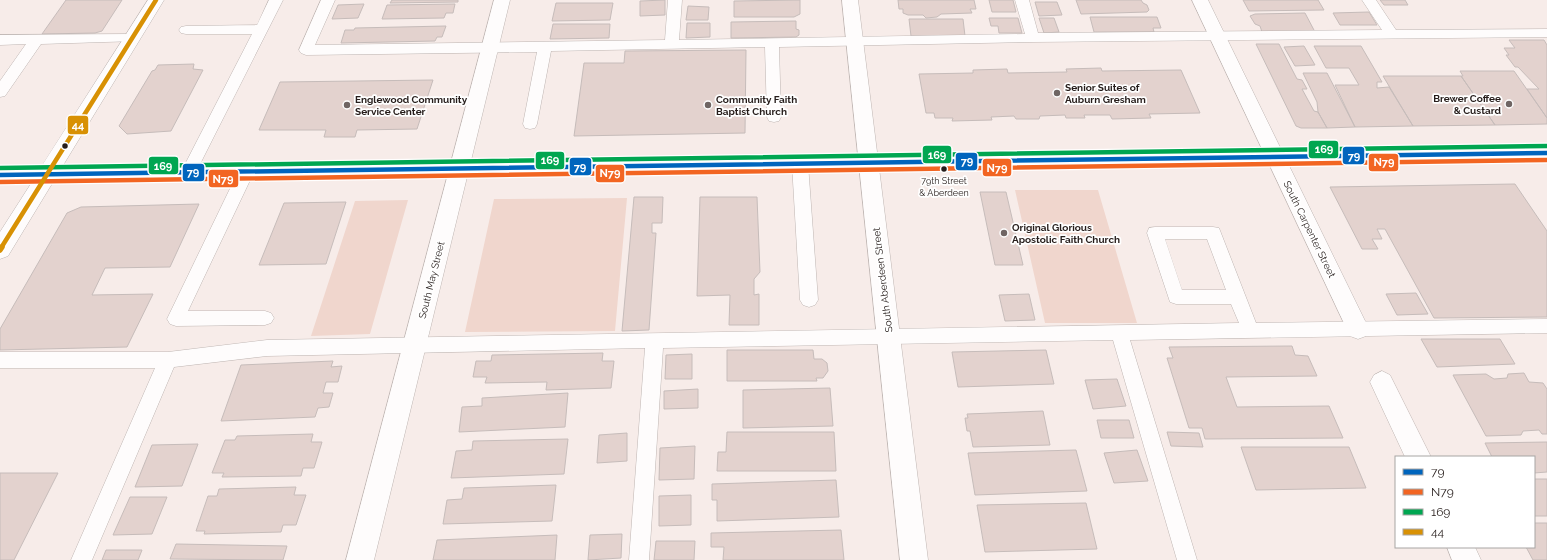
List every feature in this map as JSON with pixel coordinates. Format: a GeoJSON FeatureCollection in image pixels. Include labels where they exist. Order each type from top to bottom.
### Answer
{"type":"FeatureCollection","features":[{"type":"Feature","properties":{"kind":"street"},"geometry":{"type":"LineString","coordinates":[[0,250],[156,0]]}},
{"type":"Feature","properties":{"kind":"street","name":"South May Street"},"geometry":{"type":"LineString","coordinates":[[360,560],[502,0]]}},
{"type":"Feature","properties":{"kind":"street","name":"South Aberdeen Street"},"geometry":{"type":"LineString","coordinates":[[850,0],[914,560]]}},
{"type":"Feature","properties":{"kind":"street","name":"South Carpenter Street"},"geometry":{"type":"LineString","coordinates":[[1200,0],[1358,329]]}},
{"type":"Feature","properties":{"kind":"street"},"geometry":{"type":"LineString","coordinates":[[0,175],[1547,153]]}},
{"type":"Feature","properties":{"kind":"street"},"geometry":{"type":"LineString","coordinates":[[1382,382],[1418,456]]}},
{"type":"Feature","properties":{"kind":"street"},"geometry":{"type":"LineString","coordinates":[[1460,548],[1466,560]]}},
{"type":"Feature","properties":{"kind":"lane"},"geometry":{"type":"LineString","coordinates":[[188,172],[276,0]]}},
{"type":"Feature","properties":{"kind":"lane"},"geometry":{"type":"LineString","coordinates":[[328,0],[306,50],[1033,38],[1547,33]]}},
{"type":"Feature","properties":{"kind":"lane"},"geometry":{"type":"LineString","coordinates":[[672,44],[675,0]]}},
{"type":"Feature","properties":{"kind":"lane"},"geometry":{"type":"LineString","coordinates":[[1022,0],[1033,38]]}},
{"type":"Feature","properties":{"kind":"lane"},"geometry":{"type":"LineString","coordinates":[[1369,0],[1392,34]]}},
{"type":"Feature","properties":{"kind":"lane"},"geometry":{"type":"LineString","coordinates":[[186,30],[261,29]]}},
{"type":"Feature","properties":{"kind":"lane"},"geometry":{"type":"LineString","coordinates":[[0,40],[132,38]]}},
{"type":"Feature","properties":{"kind":"lane"},"geometry":{"type":"LineString","coordinates":[[0,92],[37,39]]}},
{"type":"Feature","properties":{"kind":"lane"},"geometry":{"type":"LineString","coordinates":[[772,43],[774,117]]}},
{"type":"Feature","properties":{"kind":"lane"},"geometry":{"type":"LineString","coordinates":[[530,124],[545,47]]}},
{"type":"Feature","properties":{"kind":"lane"},"geometry":{"type":"LineString","coordinates":[[800,164],[809,300]]}},
{"type":"Feature","properties":{"kind":"lane"},"geometry":{"type":"LineString","coordinates":[[246,172],[176,319],[265,318]]}},
{"type":"Feature","properties":{"kind":"lane"},"geometry":{"type":"LineString","coordinates":[[1237,297],[1176,297],[1155,233],[1213,233],[1250,330]]}},
{"type":"Feature","properties":{"kind":"lane"},"geometry":{"type":"LineString","coordinates":[[0,360],[168,360],[267,348],[1119,332],[1547,326]]}},
{"type":"Feature","properties":{"kind":"lane"},"geometry":{"type":"LineString","coordinates":[[1119,332],[1187,560]]}},
{"type":"Feature","properties":{"kind":"lane"},"geometry":{"type":"LineString","coordinates":[[639,560],[655,340]]}},
{"type":"Feature","properties":{"kind":"lane"},"geometry":{"type":"LineString","coordinates":[[81,560],[168,360]]}},
{"type":"Feature","properties":{"kind":"shaded area"},"geometry":{"type":"Polygon","coordinates":[[[1015,190],[1098,190],[1137,323],[1045,323],[1015,190]]]}},
{"type":"Feature","properties":{"kind":"shaded area"},"geometry":{"type":"Polygon","coordinates":[[[627,198],[615,331],[465,332],[494,199],[627,198]]]}},
{"type":"Feature","properties":{"kind":"shaded area"},"geometry":{"type":"Polygon","coordinates":[[[408,200],[370,334],[311,336],[355,201],[408,200]]]}},
{"type":"Feature","properties":{"kind":"building"},"geometry":{"type":"Polygon","coordinates":[[[66,0],[122,0],[102,31],[95,33],[42,34],[66,0]]]}},
{"type":"Feature","properties":{"kind":"building"},"geometry":{"type":"Polygon","coordinates":[[[392,0],[458,0],[458,2],[390,3],[392,0]]]}},
{"type":"Feature","properties":{"kind":"building"},"geometry":{"type":"Polygon","coordinates":[[[665,0],[665,15],[640,16],[640,1],[665,0]]]}},
{"type":"Feature","properties":{"kind":"building"},"geometry":{"type":"Polygon","coordinates":[[[800,0],[800,14],[794,17],[734,17],[734,1],[800,0]]]}},
{"type":"Feature","properties":{"kind":"building"},"geometry":{"type":"Polygon","coordinates":[[[898,0],[974,0],[976,9],[970,9],[972,13],[941,14],[937,17],[926,18],[923,15],[908,15],[903,13],[903,9],[899,9],[898,0]]]}},
{"type":"Feature","properties":{"kind":"building"},"geometry":{"type":"Polygon","coordinates":[[[989,0],[1013,0],[1016,12],[992,12],[989,0]]]}},
{"type":"Feature","properties":{"kind":"building"},"geometry":{"type":"Polygon","coordinates":[[[1076,0],[1141,0],[1147,5],[1149,10],[1147,12],[1081,14],[1076,0]]]}},
{"type":"Feature","properties":{"kind":"building"},"geometry":{"type":"Polygon","coordinates":[[[1243,0],[1318,0],[1324,10],[1249,11],[1243,0]]]}},
{"type":"Feature","properties":{"kind":"building"},"geometry":{"type":"Polygon","coordinates":[[[1380,0],[1405,0],[1408,5],[1384,5],[1380,0]]]}},
{"type":"Feature","properties":{"kind":"building"},"geometry":{"type":"Polygon","coordinates":[[[1035,2],[1057,2],[1062,15],[1039,16],[1035,2]]]}},
{"type":"Feature","properties":{"kind":"building"},"geometry":{"type":"Polygon","coordinates":[[[556,3],[613,3],[610,20],[552,21],[556,3]]]}},
{"type":"Feature","properties":{"kind":"building"},"geometry":{"type":"Polygon","coordinates":[[[364,4],[358,18],[332,19],[338,5],[364,4]]]}},
{"type":"Feature","properties":{"kind":"building"},"geometry":{"type":"Polygon","coordinates":[[[455,4],[453,13],[446,13],[444,18],[382,19],[387,5],[455,4]]]}},
{"type":"Feature","properties":{"kind":"building"},"geometry":{"type":"Polygon","coordinates":[[[688,6],[709,7],[708,20],[686,20],[688,6]]]}},
{"type":"Feature","properties":{"kind":"building"},"geometry":{"type":"Polygon","coordinates":[[[1369,12],[1377,25],[1340,25],[1333,13],[1369,12]]]}},
{"type":"Feature","properties":{"kind":"building"},"geometry":{"type":"Polygon","coordinates":[[[1305,13],[1315,32],[1262,32],[1260,26],[1255,24],[1250,16],[1255,14],[1305,13]]]}},
{"type":"Feature","properties":{"kind":"building"},"geometry":{"type":"Polygon","coordinates":[[[1090,17],[1157,17],[1161,28],[1153,28],[1154,32],[1094,32],[1090,17]]]}},
{"type":"Feature","properties":{"kind":"building"},"geometry":{"type":"Polygon","coordinates":[[[989,18],[1018,18],[1022,33],[999,33],[998,26],[991,26],[989,18]]]}},
{"type":"Feature","properties":{"kind":"building"},"geometry":{"type":"Polygon","coordinates":[[[1039,18],[1054,18],[1059,32],[1044,33],[1039,18]]]}},
{"type":"Feature","properties":{"kind":"building"},"geometry":{"type":"Polygon","coordinates":[[[909,19],[963,19],[965,36],[911,36],[909,19]]]}},
{"type":"Feature","properties":{"kind":"building"},"geometry":{"type":"Polygon","coordinates":[[[796,21],[796,29],[799,30],[799,35],[796,37],[731,38],[731,22],[796,21]]]}},
{"type":"Feature","properties":{"kind":"building"},"geometry":{"type":"Polygon","coordinates":[[[687,23],[710,23],[710,37],[686,38],[687,23]]]}},
{"type":"Feature","properties":{"kind":"building"},"geometry":{"type":"Polygon","coordinates":[[[553,24],[610,24],[609,38],[550,39],[553,24]]]}},
{"type":"Feature","properties":{"kind":"building"},"geometry":{"type":"Polygon","coordinates":[[[446,26],[442,37],[437,37],[435,41],[341,43],[345,30],[354,30],[355,28],[446,26]]]}},
{"type":"Feature","properties":{"kind":"building"},"geometry":{"type":"Polygon","coordinates":[[[1509,40],[1544,40],[1547,45],[1547,118],[1527,89],[1539,89],[1518,67],[1515,67],[1506,55],[1509,55],[1504,48],[1515,48],[1509,40]]]}},
{"type":"Feature","properties":{"kind":"building"},"geometry":{"type":"Polygon","coordinates":[[[1256,44],[1279,44],[1297,79],[1302,80],[1307,89],[1302,89],[1314,111],[1318,112],[1327,128],[1301,128],[1296,126],[1256,44]]]}},
{"type":"Feature","properties":{"kind":"building"},"geometry":{"type":"Polygon","coordinates":[[[1304,46],[1315,65],[1295,66],[1284,47],[1304,46]]]}},
{"type":"Feature","properties":{"kind":"building"},"geometry":{"type":"Polygon","coordinates":[[[1314,46],[1361,46],[1382,82],[1377,82],[1377,88],[1389,87],[1413,126],[1355,127],[1335,85],[1359,85],[1349,68],[1326,68],[1314,46]]]}},
{"type":"Feature","properties":{"kind":"building"},"geometry":{"type":"Polygon","coordinates":[[[746,50],[745,133],[574,136],[584,63],[624,63],[625,51],[746,50]]]}},
{"type":"Feature","properties":{"kind":"building"},"geometry":{"type":"Polygon","coordinates":[[[194,64],[193,69],[203,70],[171,131],[127,134],[119,126],[152,71],[155,70],[158,65],[194,64]]]}},
{"type":"Feature","properties":{"kind":"building","name":"Senior Suites of Auburn Gresham"},"geometry":{"type":"Polygon","coordinates":[[[1101,68],[1102,71],[1181,70],[1200,113],[1149,114],[1151,118],[1112,119],[1110,115],[1084,115],[1085,118],[1066,118],[1065,115],[1040,116],[1039,119],[1016,119],[1014,116],[991,117],[992,120],[952,121],[953,118],[935,118],[934,113],[926,113],[919,74],[973,73],[973,70],[1007,69],[1008,73],[1067,72],[1066,69],[1101,68]]]}},
{"type":"Feature","properties":{"kind":"building","name":"Brewer Coffee & Custard"},"geometry":{"type":"Polygon","coordinates":[[[1460,71],[1514,71],[1547,118],[1547,124],[1495,125],[1461,76],[1463,76],[1460,71]]]}},
{"type":"Feature","properties":{"kind":"building"},"geometry":{"type":"Polygon","coordinates":[[[1303,73],[1327,73],[1355,127],[1327,128],[1318,112],[1317,102],[1303,73]]]}},
{"type":"Feature","properties":{"kind":"building"},"geometry":{"type":"Polygon","coordinates":[[[1383,76],[1461,76],[1495,125],[1413,126],[1383,76]]]}},
{"type":"Feature","properties":{"kind":"building","name":"Englewood Community Service Center"},"geometry":{"type":"Polygon","coordinates":[[[433,80],[417,129],[357,130],[355,137],[324,137],[326,130],[259,130],[280,82],[433,80]]]}},
{"type":"Feature","properties":{"kind":"building"},"geometry":{"type":"Polygon","coordinates":[[[1515,184],[1547,231],[1547,317],[1434,318],[1385,229],[1377,229],[1382,239],[1372,239],[1378,249],[1362,249],[1330,187],[1515,184]]]}},
{"type":"Feature","properties":{"kind":"building"},"geometry":{"type":"Polygon","coordinates":[[[980,192],[1006,192],[1023,265],[995,265],[980,192]]]}},
{"type":"Feature","properties":{"kind":"building"},"geometry":{"type":"Polygon","coordinates":[[[634,197],[663,197],[662,223],[652,223],[652,233],[656,233],[649,330],[622,331],[634,197]]]}},
{"type":"Feature","properties":{"kind":"building"},"geometry":{"type":"Polygon","coordinates":[[[700,197],[757,197],[760,272],[754,279],[754,295],[759,294],[759,325],[729,325],[730,295],[697,296],[700,197]]]}},
{"type":"Feature","properties":{"kind":"building"},"geometry":{"type":"Polygon","coordinates":[[[346,202],[326,264],[259,265],[284,203],[346,202]]]}},
{"type":"Feature","properties":{"kind":"building"},"geometry":{"type":"Polygon","coordinates":[[[199,204],[170,267],[105,268],[92,295],[153,294],[127,347],[0,350],[0,329],[67,213],[81,207],[199,204]]]}},
{"type":"Feature","properties":{"kind":"building"},"geometry":{"type":"Polygon","coordinates":[[[1416,293],[1428,314],[1397,315],[1386,294],[1416,293]]]}},
{"type":"Feature","properties":{"kind":"building"},"geometry":{"type":"Polygon","coordinates":[[[1029,294],[1035,320],[1005,321],[999,295],[1029,294]]]}},
{"type":"Feature","properties":{"kind":"building"},"geometry":{"type":"Polygon","coordinates":[[[1421,339],[1500,339],[1515,364],[1437,367],[1421,339]]]}},
{"type":"Feature","properties":{"kind":"building"},"geometry":{"type":"Polygon","coordinates":[[[1292,346],[1295,355],[1308,356],[1317,376],[1226,377],[1237,407],[1329,406],[1343,438],[1205,439],[1202,428],[1189,428],[1167,358],[1173,358],[1169,347],[1292,346]]]}},
{"type":"Feature","properties":{"kind":"building"},"geometry":{"type":"Polygon","coordinates":[[[727,350],[813,350],[814,359],[822,359],[827,363],[828,371],[823,378],[816,378],[817,381],[727,381],[727,350]]]}},
{"type":"Feature","properties":{"kind":"building"},"geometry":{"type":"Polygon","coordinates":[[[1046,350],[1054,384],[958,387],[952,352],[1046,350]]]}},
{"type":"Feature","properties":{"kind":"building"},"geometry":{"type":"Polygon","coordinates":[[[603,353],[602,361],[614,361],[611,388],[546,390],[547,382],[485,383],[487,377],[473,377],[476,361],[491,361],[492,355],[603,353]]]}},
{"type":"Feature","properties":{"kind":"building"},"geometry":{"type":"Polygon","coordinates":[[[692,354],[692,379],[665,379],[666,355],[692,354]]]}},
{"type":"Feature","properties":{"kind":"building"},"geometry":{"type":"Polygon","coordinates":[[[333,361],[331,367],[342,366],[338,382],[326,382],[323,393],[333,393],[329,407],[318,408],[315,417],[221,421],[241,365],[333,361]]]}},
{"type":"Feature","properties":{"kind":"building"},"geometry":{"type":"Polygon","coordinates":[[[1524,373],[1529,382],[1543,383],[1547,389],[1547,434],[1542,434],[1539,430],[1523,431],[1521,435],[1486,436],[1453,375],[1486,374],[1494,379],[1507,378],[1508,374],[1524,373]]]}},
{"type":"Feature","properties":{"kind":"building"},"geometry":{"type":"Polygon","coordinates":[[[1117,379],[1126,406],[1093,409],[1085,380],[1117,379]]]}},
{"type":"Feature","properties":{"kind":"building"},"geometry":{"type":"Polygon","coordinates":[[[830,388],[833,426],[743,428],[743,390],[830,388]]]}},
{"type":"Feature","properties":{"kind":"building"},"geometry":{"type":"Polygon","coordinates":[[[698,389],[698,408],[664,409],[664,391],[698,389]]]}},
{"type":"Feature","properties":{"kind":"building"},"geometry":{"type":"Polygon","coordinates":[[[568,393],[565,427],[459,432],[462,407],[482,406],[482,398],[568,393]]]}},
{"type":"Feature","properties":{"kind":"building"},"geometry":{"type":"Polygon","coordinates":[[[1043,411],[1050,445],[973,447],[970,431],[967,431],[965,418],[968,418],[967,414],[1043,411]]]}},
{"type":"Feature","properties":{"kind":"building"},"geometry":{"type":"Polygon","coordinates":[[[1097,420],[1129,420],[1134,438],[1101,438],[1097,420]]]}},
{"type":"Feature","properties":{"kind":"building"},"geometry":{"type":"Polygon","coordinates":[[[727,432],[834,432],[836,471],[717,471],[718,452],[726,452],[727,432]]]}},
{"type":"Feature","properties":{"kind":"building"},"geometry":{"type":"Polygon","coordinates":[[[1167,432],[1199,433],[1203,447],[1171,446],[1167,432]]]}},
{"type":"Feature","properties":{"kind":"building"},"geometry":{"type":"Polygon","coordinates":[[[627,433],[627,461],[597,463],[599,435],[627,433]]]}},
{"type":"Feature","properties":{"kind":"building"},"geometry":{"type":"Polygon","coordinates":[[[313,434],[311,442],[322,442],[314,468],[303,468],[301,476],[222,477],[224,473],[212,473],[225,440],[235,440],[237,436],[313,434]]]}},
{"type":"Feature","properties":{"kind":"building"},"geometry":{"type":"Polygon","coordinates":[[[568,439],[564,474],[451,478],[456,451],[472,450],[473,441],[568,439]]]}},
{"type":"Feature","properties":{"kind":"building"},"geometry":{"type":"Polygon","coordinates":[[[1547,442],[1547,472],[1535,473],[1535,456],[1492,456],[1485,443],[1547,442]]]}},
{"type":"Feature","properties":{"kind":"building"},"geometry":{"type":"Polygon","coordinates":[[[198,444],[182,486],[135,487],[152,445],[198,444]]]}},
{"type":"Feature","properties":{"kind":"building"},"geometry":{"type":"Polygon","coordinates":[[[695,446],[694,479],[659,480],[660,448],[695,446]]]}},
{"type":"Feature","properties":{"kind":"building"},"geometry":{"type":"Polygon","coordinates":[[[1241,447],[1349,447],[1366,488],[1256,490],[1241,447]]]}},
{"type":"Feature","properties":{"kind":"building"},"geometry":{"type":"Polygon","coordinates":[[[1076,450],[1087,491],[975,495],[968,453],[1076,450]]]}},
{"type":"Feature","properties":{"kind":"building"},"geometry":{"type":"Polygon","coordinates":[[[1137,450],[1148,481],[1114,483],[1104,453],[1137,450]]]}},
{"type":"Feature","properties":{"kind":"building"},"geometry":{"type":"Polygon","coordinates":[[[0,473],[58,473],[14,560],[0,560],[0,473]]]}},
{"type":"Feature","properties":{"kind":"building"},"geometry":{"type":"Polygon","coordinates":[[[1535,479],[1547,479],[1547,516],[1535,516],[1535,479]]]}},
{"type":"Feature","properties":{"kind":"building"},"geometry":{"type":"Polygon","coordinates":[[[836,480],[839,517],[717,521],[717,500],[712,500],[712,484],[836,480]]]}},
{"type":"Feature","properties":{"kind":"building"},"geometry":{"type":"Polygon","coordinates":[[[556,485],[552,521],[443,524],[447,500],[462,499],[464,488],[556,485]]]}},
{"type":"Feature","properties":{"kind":"building"},"geometry":{"type":"Polygon","coordinates":[[[296,487],[294,495],[306,495],[296,525],[283,525],[281,532],[204,534],[205,531],[196,531],[208,496],[217,496],[219,489],[296,487]]]}},
{"type":"Feature","properties":{"kind":"building"},"geometry":{"type":"Polygon","coordinates":[[[691,495],[691,525],[659,526],[659,496],[691,495]]]}},
{"type":"Feature","properties":{"kind":"building"},"geometry":{"type":"Polygon","coordinates":[[[130,497],[167,497],[152,534],[113,535],[130,497]]]}},
{"type":"Feature","properties":{"kind":"building"},"geometry":{"type":"Polygon","coordinates":[[[1086,503],[1097,549],[985,552],[977,505],[1086,503]]]}},
{"type":"Feature","properties":{"kind":"building"},"geometry":{"type":"Polygon","coordinates":[[[1535,523],[1547,523],[1547,560],[1533,560],[1527,548],[1535,548],[1535,523]]]}},
{"type":"Feature","properties":{"kind":"building"},"geometry":{"type":"Polygon","coordinates":[[[841,530],[844,560],[723,560],[724,547],[711,547],[711,533],[841,530]]]}},
{"type":"Feature","properties":{"kind":"building"},"geometry":{"type":"Polygon","coordinates":[[[622,534],[621,558],[588,560],[590,535],[622,534]]]}},
{"type":"Feature","properties":{"kind":"building"},"geometry":{"type":"Polygon","coordinates":[[[557,535],[555,560],[433,560],[437,540],[557,535]]]}},
{"type":"Feature","properties":{"kind":"building"},"geometry":{"type":"Polygon","coordinates":[[[656,541],[695,541],[694,560],[654,560],[656,541]]]}},
{"type":"Feature","properties":{"kind":"building"},"geometry":{"type":"Polygon","coordinates":[[[176,544],[287,546],[283,560],[170,559],[176,544]]]}},
{"type":"Feature","properties":{"kind":"building"},"geometry":{"type":"Polygon","coordinates":[[[106,550],[142,550],[138,560],[102,560],[106,550]]]}},
{"type":"Feature","properties":{"kind":"transit line","name":"44"},"geometry":{"type":"LineString","coordinates":[[0,250],[156,0]]}},
{"type":"Feature","properties":{"kind":"transit line","name":"169"},"geometry":{"type":"LineString","coordinates":[[0,168],[1547,146]]}},
{"type":"Feature","properties":{"kind":"transit line","name":"79"},"geometry":{"type":"LineString","coordinates":[[0,175],[1547,153]]}},
{"type":"Feature","properties":{"kind":"transit line","name":"N79"},"geometry":{"type":"LineString","coordinates":[[0,182],[1547,160]]}},
{"type":"Feature","properties":{"kind":"place","name":"Senior Suites of Auburn Gresham"},"geometry":{"type":"Point","coordinates":[1057,93]}},
{"type":"Feature","properties":{"kind":"place","name":"Brewer Coffee & Custard"},"geometry":{"type":"Point","coordinates":[1509,104]}},
{"type":"Feature","properties":{"kind":"place","name":"Englewood Community Service Center"},"geometry":{"type":"Point","coordinates":[347,105]}},
{"type":"Feature","properties":{"kind":"place","name":"Community Faith Baptist Church"},"geometry":{"type":"Point","coordinates":[708,105]}},
{"type":"Feature","properties":{"kind":"place","name":"79th Street & Aberdeen"},"geometry":{"type":"Point","coordinates":[944,169]}},
{"type":"Feature","properties":{"kind":"place","name":"Original Glorious Apostolic Faith Church"},"geometry":{"type":"Point","coordinates":[1004,233]}}]}
